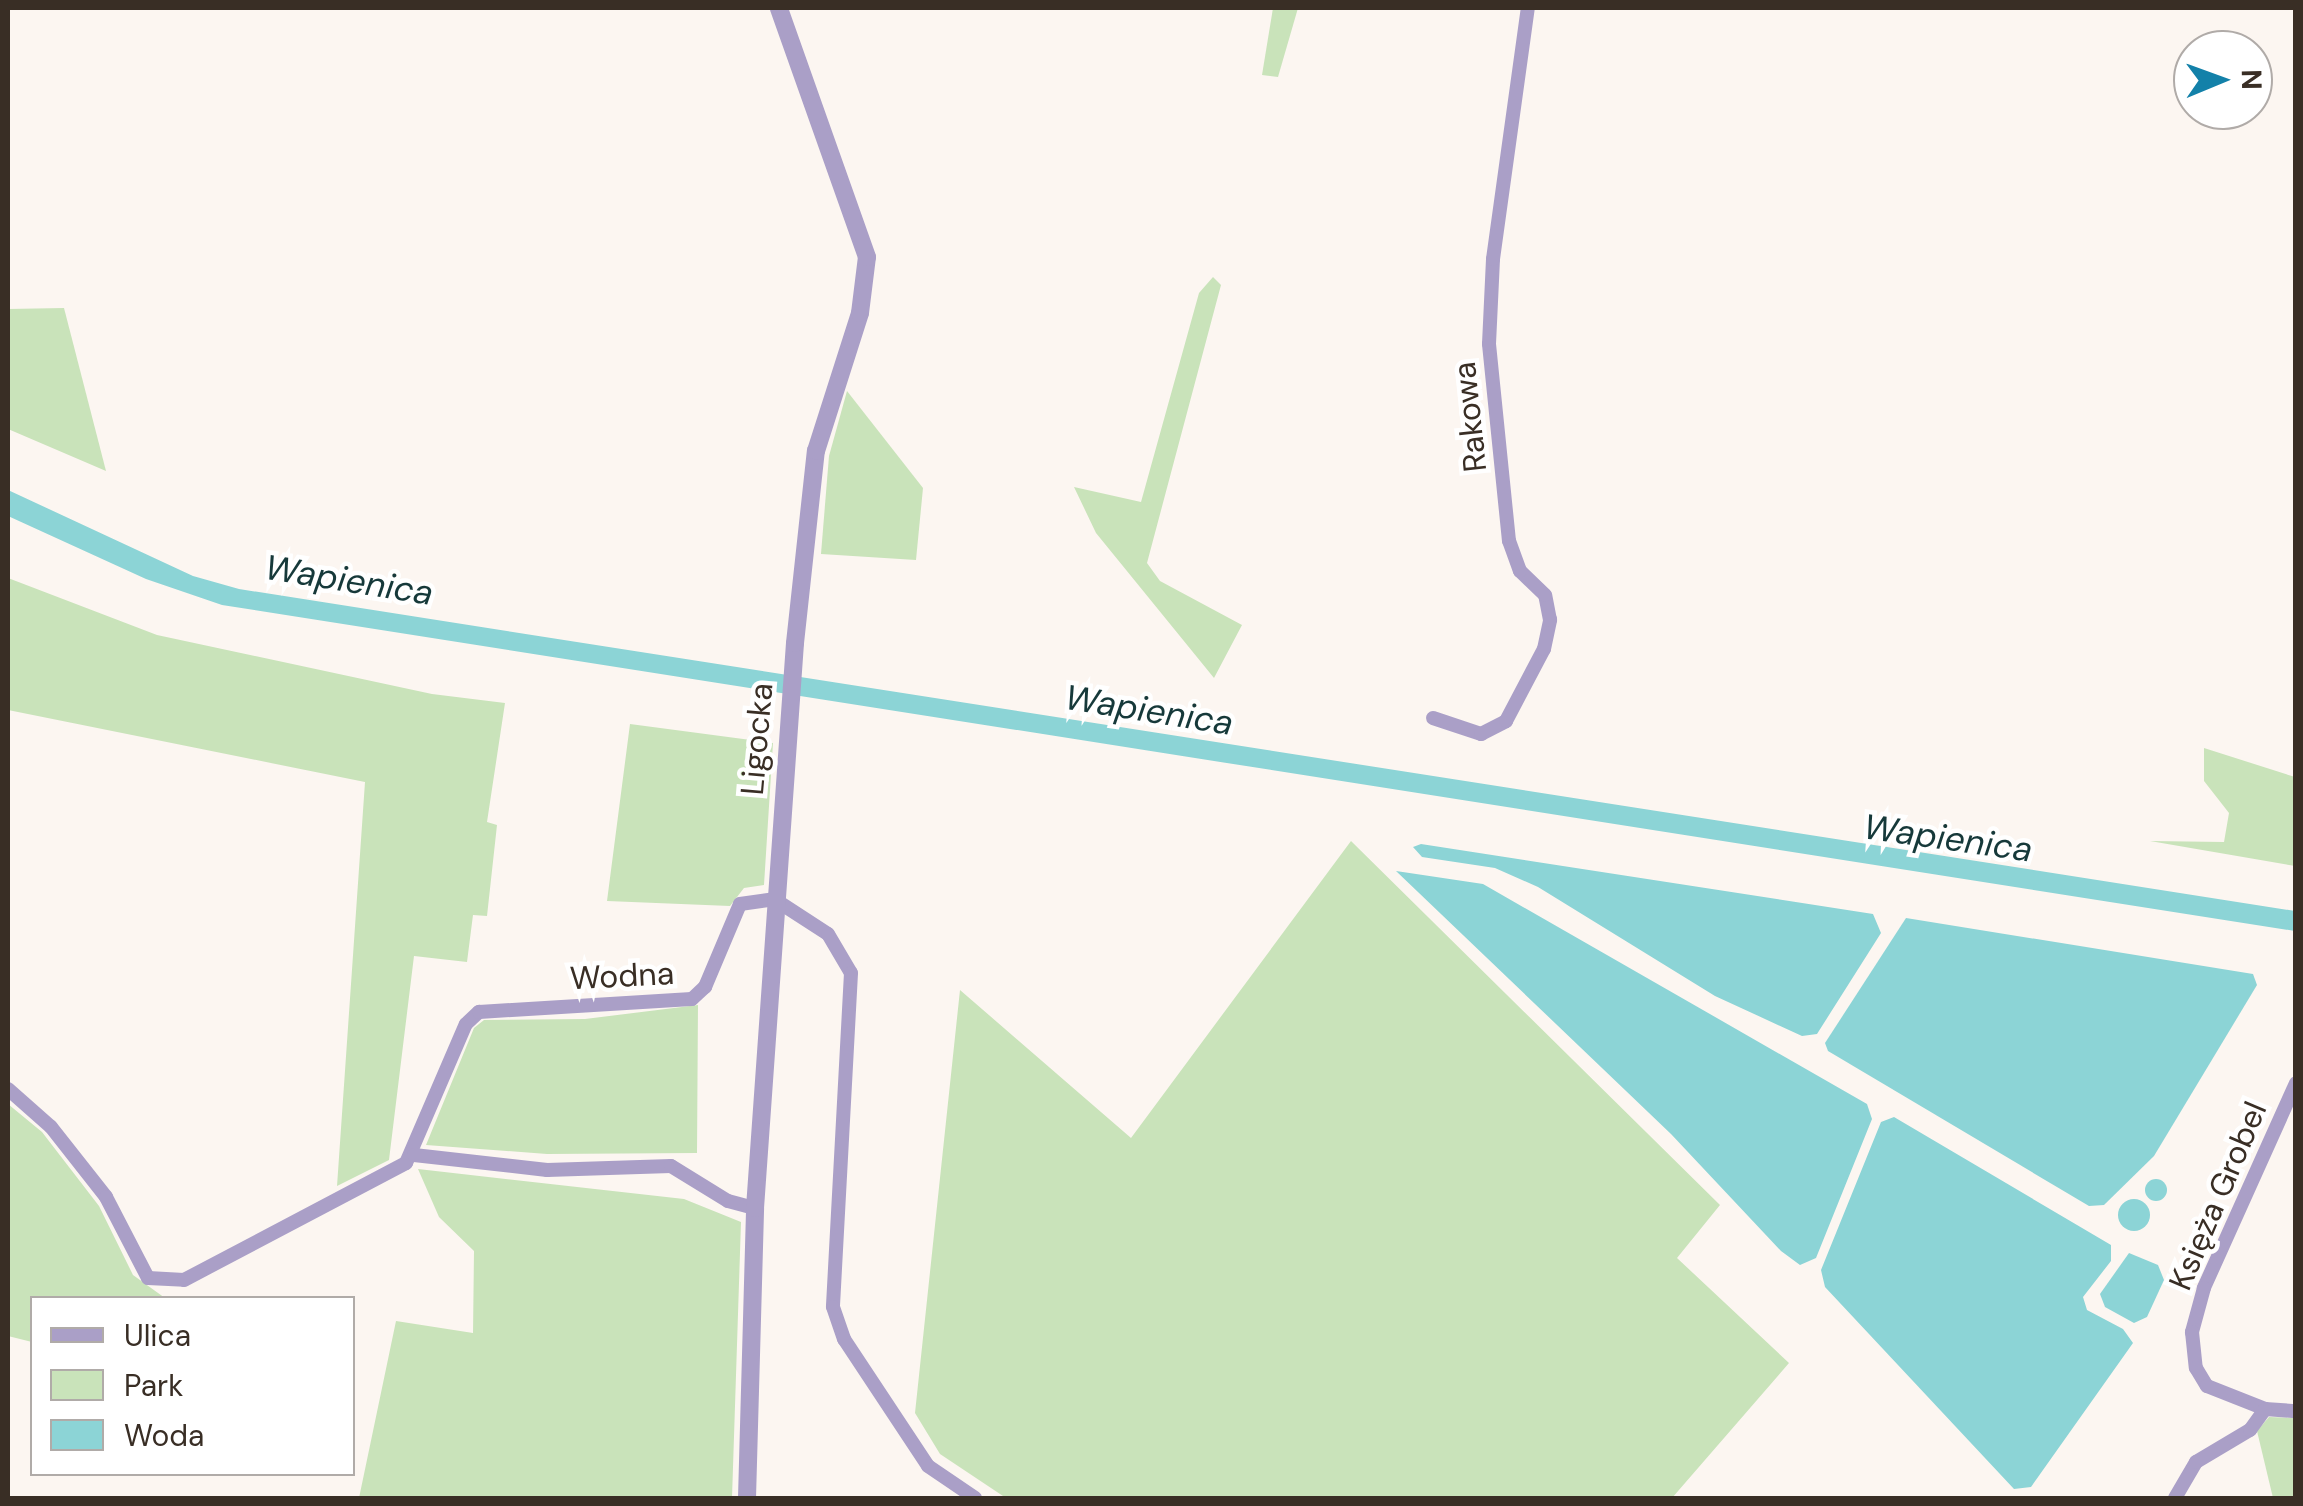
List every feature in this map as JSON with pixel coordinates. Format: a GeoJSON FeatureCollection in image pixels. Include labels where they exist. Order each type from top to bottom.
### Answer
{"type":"FeatureCollection","features":[{"type":"Feature","properties":{"kind":"street","name":"Ligocka"},"geometry":{"type":"LineString","coordinates":[[747,1498],[754,1208],[795,653],[816,451],[860,313],[867,257],[778,8]]}},
{"type":"Feature","properties":{"kind":"street","name":"Rakowa"},"geometry":{"type":"LineString","coordinates":[[1433,718],[1481,734],[1506,721],[1544,649],[1550,620],[1545,595],[1520,571],[1509,540],[1490,344],[1494,260],[1528,8]]}},
{"type":"Feature","properties":{"kind":"street","name":"Wodna"},"geometry":{"type":"LineString","coordinates":[[414,1155],[466,1024],[479,1012],[692,999],[705,987],[740,904],[774,898]]}},
{"type":"Feature","properties":{"kind":"street"},"geometry":{"type":"LineString","coordinates":[[774,898],[828,934],[851,973],[834,1307],[844,1339],[928,1466],[975,1498]]}},
{"type":"Feature","properties":{"kind":"street","name":"Księża Grobel"},"geometry":{"type":"LineString","coordinates":[[2265,1408],[2207,1386],[2196,1368],[2192,1332],[2204,1288],[2296,1082]]}},
{"type":"Feature","properties":{"kind":"street"},"geometry":{"type":"LineString","coordinates":[[8,1089],[51,1127],[106,1197],[140,1268],[165,1282],[184,1280],[252,1248],[414,1155],[546,1170],[670,1166],[728,1201],[754,1208]]}},
{"type":"Feature","properties":{"kind":"street"},"geometry":{"type":"LineString","coordinates":[[2175,1498],[2196,1462],[2250,1430],[2265,1408],[2296,1411]]}},
{"type":"Feature","properties":{"kind":"green space"},"geometry":{"type":"Polygon","coordinates":[[[1273,8],[1298,8],[1278,77],[1262,75],[1273,8]]]}},
{"type":"Feature","properties":{"kind":"green space"},"geometry":{"type":"Polygon","coordinates":[[[1213,277],[1221,285],[1147,563],[1160,581],[1242,625],[1214,678],[1096,533],[1074,487],[1141,502],[1199,293],[1213,277]]]}},
{"type":"Feature","properties":{"kind":"green space"},"geometry":{"type":"Polygon","coordinates":[[[64,308],[106,471],[8,429],[8,309],[64,308]]]}},
{"type":"Feature","properties":{"kind":"green space"},"geometry":{"type":"Polygon","coordinates":[[[847,391],[923,488],[916,560],[821,554],[829,456],[847,391]]]}},
{"type":"Feature","properties":{"kind":"green space"},"geometry":{"type":"Polygon","coordinates":[[[8,578],[157,635],[432,694],[505,703],[487,822],[497,825],[487,916],[473,915],[467,962],[414,956],[389,1160],[337,1186],[365,782],[8,710],[8,578]]]}},
{"type":"Feature","properties":{"kind":"green space"},"geometry":{"type":"Polygon","coordinates":[[[630,724],[773,743],[764,885],[744,888],[730,906],[607,901],[630,724]]]}},
{"type":"Feature","properties":{"kind":"green space"},"geometry":{"type":"Polygon","coordinates":[[[2204,748],[2295,777],[2295,866],[2150,841],[2224,842],[2229,813],[2204,781],[2204,748]]]}},
{"type":"Feature","properties":{"kind":"green space"},"geometry":{"type":"Polygon","coordinates":[[[1351,841],[1720,1205],[1677,1258],[1789,1363],[1672,1498],[1006,1498],[940,1454],[915,1413],[960,990],[1131,1138],[1351,841]]]}},
{"type":"Feature","properties":{"kind":"green space"},"geometry":{"type":"Polygon","coordinates":[[[698,1005],[697,1153],[547,1154],[426,1145],[474,1028],[484,1020],[585,1019],[698,1005]]]}},
{"type":"Feature","properties":{"kind":"green space"},"geometry":{"type":"Polygon","coordinates":[[[8,1104],[42,1132],[99,1206],[133,1275],[162,1296],[30,1296],[30,1342],[8,1336],[8,1104]]]}},
{"type":"Feature","properties":{"kind":"green space"},"geometry":{"type":"Polygon","coordinates":[[[418,1169],[684,1199],[741,1222],[732,1498],[359,1498],[396,1321],[473,1333],[474,1251],[439,1217],[418,1169]]]}},
{"type":"Feature","properties":{"kind":"green space"},"geometry":{"type":"Polygon","coordinates":[[[2269,1417],[2295,1418],[2295,1498],[2273,1498],[2257,1431],[2269,1417]]]}},
{"type":"Feature","properties":{"kind":"water"},"geometry":{"type":"Polygon","coordinates":[[[8,490],[193,576],[239,589],[2295,911],[2295,931],[222,605],[146,579],[8,516],[8,490]]]}},
{"type":"Feature","properties":{"kind":"water"},"geometry":{"type":"Polygon","coordinates":[[[1421,844],[1873,914],[1881,933],[1817,1034],[1802,1036],[1715,996],[1538,887],[1495,868],[1422,857],[1413,847],[1421,844]]]}},
{"type":"Feature","properties":{"kind":"water"},"geometry":{"type":"Polygon","coordinates":[[[1396,871],[1483,884],[1867,1104],[1872,1119],[1816,1258],[1800,1265],[1781,1251],[1671,1134],[1396,871]]]}},
{"type":"Feature","properties":{"kind":"water"},"geometry":{"type":"Polygon","coordinates":[[[1906,918],[2253,974],[2257,985],[2154,1156],[2104,1205],[2089,1206],[1828,1051],[1825,1043],[1906,918]]]}},
{"type":"Feature","properties":{"kind":"water"},"geometry":{"type":"Polygon","coordinates":[[[1894,1117],[2111,1245],[2111,1261],[2083,1297],[2087,1310],[2123,1329],[2133,1343],[2031,1487],[2014,1489],[1825,1287],[1821,1270],[1881,1122],[1894,1117]]]}},
{"type":"Feature","properties":{"kind":"water"},"geometry":{"type":"Polygon","coordinates":[[[2156,1179],[2164,1182],[2164,1198],[2156,1201],[2148,1198],[2145,1190],[2148,1182],[2156,1179]]]}},
{"type":"Feature","properties":{"kind":"water"},"geometry":{"type":"Polygon","coordinates":[[[2134,1199],[2145,1204],[2150,1215],[2145,1226],[2134,1231],[2123,1226],[2118,1215],[2123,1204],[2134,1199]]]}},
{"type":"Feature","properties":{"kind":"water"},"geometry":{"type":"Polygon","coordinates":[[[2129,1253],[2158,1265],[2164,1280],[2147,1317],[2134,1323],[2105,1307],[2100,1294],[2129,1253]]]}},
{"type":"Feature","properties":{"kind":"water label","name":"Wapienica"},"geometry":{"type":"Point","coordinates":[349,580]}},
{"type":"Feature","properties":{"kind":"water label","name":"Wapienica"},"geometry":{"type":"Point","coordinates":[1149,710]}},
{"type":"Feature","properties":{"kind":"water label","name":"Wapienica"},"geometry":{"type":"Point","coordinates":[1948,838]}}]}
